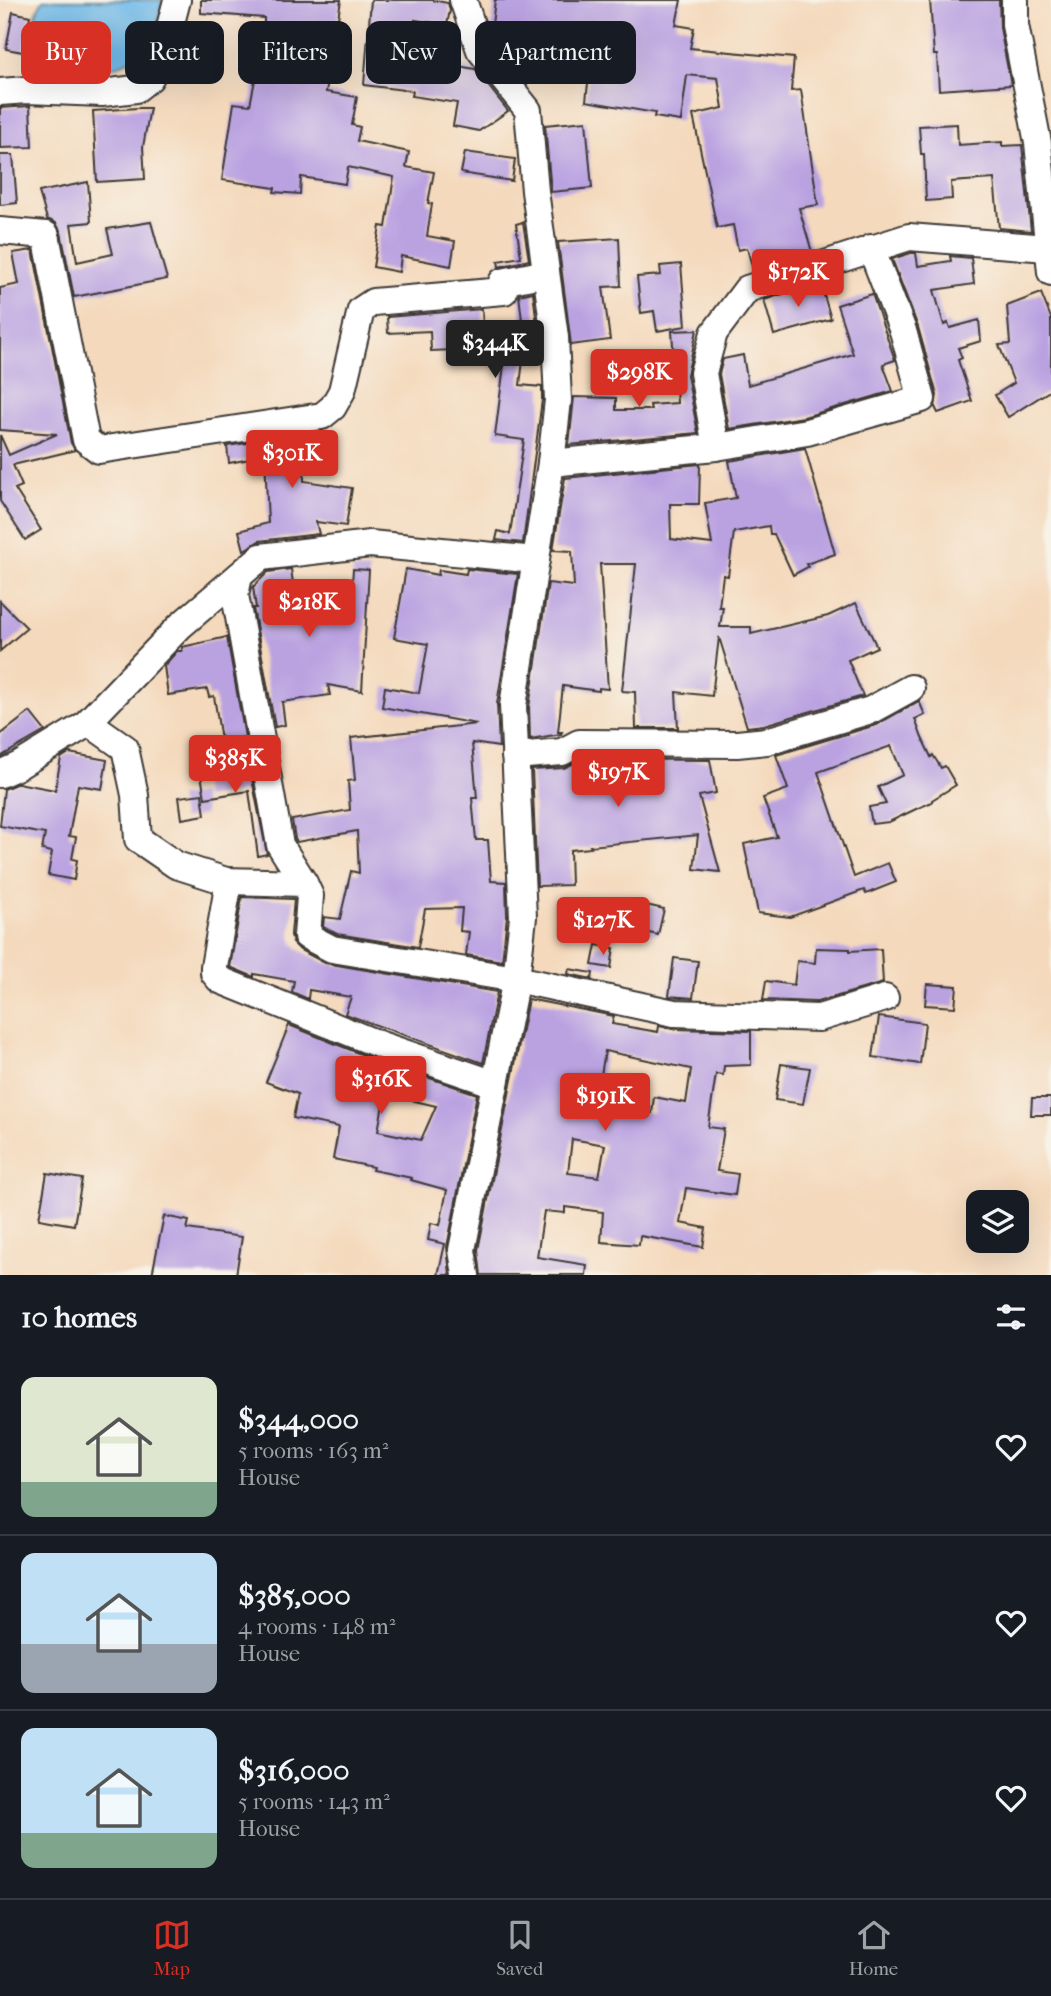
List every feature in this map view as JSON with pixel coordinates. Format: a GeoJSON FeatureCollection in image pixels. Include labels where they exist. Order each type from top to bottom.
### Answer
{"type":"FeatureCollection","features":[{"type":"Feature","properties":{"kind":"street"},"geometry":{"type":"LineString","coordinates":[[0,92],[27,90],[102,93],[136,89],[150,78],[164,50],[177,0]]}},
{"type":"Feature","properties":{"kind":"street"},"geometry":{"type":"LineString","coordinates":[[463,0],[480,50],[528,110],[535,191],[555,337],[558,400],[551,463],[513,706],[523,917],[516,979],[462,1250],[466,1275]]}},
{"type":"Feature","properties":{"kind":"street"},"geometry":{"type":"LineString","coordinates":[[716,447],[703,373],[714,333],[747,289],[909,237],[1049,260],[1038,143],[1015,24],[1015,0]]}},
{"type":"Feature","properties":{"kind":"street"},"geometry":{"type":"LineString","coordinates":[[0,231],[46,235],[86,440],[99,450],[322,416],[333,407],[342,391],[361,310],[373,302],[505,291],[502,282],[546,273]]}},
{"type":"Feature","properties":{"kind":"street"},"geometry":{"type":"LineString","coordinates":[[551,463],[716,447],[807,432],[922,399],[903,331],[871,248]]}},
{"type":"Feature","properties":{"kind":"street"},"geometry":{"type":"LineString","coordinates":[[0,774],[18,766],[88,722],[180,626],[261,557],[370,544],[536,560]]}},
{"type":"Feature","properties":{"kind":"street"},"geometry":{"type":"LineString","coordinates":[[239,576],[235,595],[279,845],[310,896],[307,936],[332,949],[516,979],[674,1013],[819,1018],[885,998]]}},
{"type":"Feature","properties":{"kind":"street"},"geometry":{"type":"LineString","coordinates":[[516,756],[562,752],[579,743],[737,744],[767,741],[871,710],[911,688]]}},
{"type":"Feature","properties":{"kind":"street"},"geometry":{"type":"LineString","coordinates":[[88,722],[125,748],[135,795],[138,839],[176,865],[229,881],[304,883]]}},
{"type":"Feature","properties":{"kind":"street"},"geometry":{"type":"LineString","coordinates":[[229,881],[214,967],[214,974],[220,980],[378,1044],[495,1084]]}},
{"type":"Feature","properties":{"kind":"water"},"geometry":{"type":"Polygon","coordinates":[[[43,0],[162,0],[159,21],[125,21],[125,62],[111,67],[111,21],[34,21],[43,0]]]}},
{"type":"Feature","properties":{"kind":"building"},"geometry":{"type":"Polygon","coordinates":[[[201,0],[341,0],[338,21],[264,21],[264,18],[201,13],[201,0]]]}},
{"type":"Feature","properties":{"kind":"building"},"geometry":{"type":"Polygon","coordinates":[[[371,0],[432,0],[448,3],[450,10],[448,21],[369,21],[371,0]]]}},
{"type":"Feature","properties":{"kind":"building"},"geometry":{"type":"Polygon","coordinates":[[[495,0],[681,0],[676,25],[694,28],[690,48],[794,58],[791,91],[801,90],[818,205],[799,208],[812,252],[753,270],[747,248],[738,250],[733,225],[717,228],[693,115],[723,108],[718,78],[687,75],[681,121],[654,117],[655,113],[586,101],[588,84],[636,84],[636,21],[492,21],[495,0]]]}},
{"type":"Feature","properties":{"kind":"building"},"geometry":{"type":"Polygon","coordinates":[[[930,0],[999,0],[1000,28],[1011,85],[939,90],[930,0]]]}},
{"type":"Feature","properties":{"kind":"building"},"geometry":{"type":"Polygon","coordinates":[[[13,12],[30,16],[29,21],[21,21],[21,52],[6,49],[13,12]]]}},
{"type":"Feature","properties":{"kind":"building"},"geometry":{"type":"Polygon","coordinates":[[[366,61],[366,84],[461,84],[461,67],[475,69],[475,84],[487,84],[508,111],[479,131],[453,126],[457,103],[412,96],[413,91],[364,85],[366,61]]]}},
{"type":"Feature","properties":{"kind":"building"},"geometry":{"type":"Polygon","coordinates":[[[254,84],[327,84],[326,92],[357,97],[352,125],[360,127],[357,141],[409,152],[406,167],[434,172],[428,203],[432,204],[427,236],[455,241],[451,266],[401,256],[399,272],[373,267],[380,226],[386,227],[394,177],[348,167],[345,184],[301,177],[300,194],[274,192],[275,188],[222,180],[234,103],[250,105],[254,84]]]}},
{"type":"Feature","properties":{"kind":"building"},"geometry":{"type":"Polygon","coordinates":[[[30,106],[32,147],[0,148],[0,108],[30,106]]]}},
{"type":"Feature","properties":{"kind":"building"},"geometry":{"type":"Polygon","coordinates":[[[150,108],[143,147],[145,179],[97,182],[93,111],[150,108]]]}},
{"type":"Feature","properties":{"kind":"building"},"geometry":{"type":"Polygon","coordinates":[[[586,121],[592,188],[551,192],[545,125],[586,121]]]}},
{"type":"Feature","properties":{"kind":"building"},"geometry":{"type":"Polygon","coordinates":[[[957,124],[958,145],[1002,142],[1002,146],[1022,145],[1031,231],[999,228],[994,179],[951,182],[952,199],[926,201],[924,154],[921,154],[919,126],[957,124]]]}},
{"type":"Feature","properties":{"kind":"building"},"geometry":{"type":"Polygon","coordinates":[[[465,152],[515,159],[512,181],[461,173],[465,152]]]}},
{"type":"Feature","properties":{"kind":"building"},"geometry":{"type":"Polygon","coordinates":[[[0,155],[13,155],[17,203],[0,205],[0,155]]]}},
{"type":"Feature","properties":{"kind":"building"},"geometry":{"type":"Polygon","coordinates":[[[88,182],[91,222],[71,224],[77,262],[113,254],[107,229],[151,222],[167,279],[74,297],[61,232],[56,223],[47,219],[39,192],[88,182]]]}},
{"type":"Feature","properties":{"kind":"building"},"geometry":{"type":"Polygon","coordinates":[[[523,222],[529,260],[499,267],[498,261],[521,257],[516,224],[523,222]]]}},
{"type":"Feature","properties":{"kind":"building"},"geometry":{"type":"Polygon","coordinates":[[[619,238],[621,286],[603,287],[610,340],[571,345],[558,242],[619,238]]]}},
{"type":"Feature","properties":{"kind":"building"},"geometry":{"type":"Polygon","coordinates":[[[33,250],[71,443],[75,450],[13,465],[22,486],[15,489],[41,530],[25,540],[0,501],[0,435],[9,455],[57,434],[0,430],[0,288],[19,284],[13,253],[33,250]]]}},
{"type":"Feature","properties":{"kind":"building"},"geometry":{"type":"Polygon","coordinates":[[[916,253],[918,266],[951,261],[950,256],[971,258],[974,284],[934,290],[944,325],[948,323],[950,328],[979,320],[981,341],[958,348],[962,358],[958,360],[972,401],[938,413],[935,407],[937,395],[918,327],[892,259],[916,253]]]}},
{"type":"Feature","properties":{"kind":"building"},"geometry":{"type":"Polygon","coordinates":[[[681,264],[686,326],[657,331],[654,311],[641,313],[637,277],[661,275],[660,266],[681,264]]]}},
{"type":"Feature","properties":{"kind":"building"},"geometry":{"type":"Polygon","coordinates":[[[820,282],[831,319],[774,335],[764,300],[820,282]]]}},
{"type":"Feature","properties":{"kind":"building"},"geometry":{"type":"Polygon","coordinates":[[[533,292],[539,342],[525,344],[520,385],[542,387],[542,400],[523,543],[496,540],[498,531],[510,534],[524,440],[495,436],[504,365],[501,364],[503,348],[431,351],[430,331],[388,333],[387,317],[482,309],[483,327],[522,320],[519,295],[533,292]]]}},
{"type":"Feature","properties":{"kind":"building"},"geometry":{"type":"Polygon","coordinates":[[[1041,293],[1051,318],[1051,390],[1008,417],[995,395],[1014,383],[999,345],[1010,344],[1007,306],[1041,293]]]}},
{"type":"Feature","properties":{"kind":"building"},"geometry":{"type":"Polygon","coordinates":[[[872,294],[895,360],[883,364],[893,391],[804,417],[729,429],[719,374],[723,359],[743,355],[748,385],[853,354],[837,305],[872,294]]]}},
{"type":"Feature","properties":{"kind":"building"},"geometry":{"type":"Polygon","coordinates":[[[697,330],[687,375],[698,433],[569,445],[574,397],[616,398],[616,410],[651,410],[650,405],[677,403],[672,331],[697,330]]]}},
{"type":"Feature","properties":{"kind":"building"},"geometry":{"type":"Polygon","coordinates":[[[323,432],[326,445],[303,449],[304,481],[352,488],[346,526],[316,522],[319,534],[259,541],[244,550],[239,531],[268,523],[265,456],[229,463],[227,446],[323,432]]]}},
{"type":"Feature","properties":{"kind":"building"},"geometry":{"type":"Polygon","coordinates":[[[805,448],[835,554],[806,564],[808,567],[793,575],[774,534],[770,534],[769,526],[734,532],[728,576],[723,575],[719,607],[723,607],[720,627],[751,627],[751,634],[828,616],[856,603],[877,647],[848,660],[863,696],[764,725],[747,727],[719,637],[712,696],[676,692],[678,728],[636,728],[635,692],[622,691],[636,564],[600,564],[608,689],[599,688],[599,691],[563,686],[558,732],[562,732],[561,734],[530,739],[529,707],[548,583],[574,586],[572,551],[553,550],[565,478],[700,464],[699,504],[670,504],[671,539],[712,544],[705,503],[736,498],[729,461],[805,448]]]}},
{"type":"Feature","properties":{"kind":"building"},"geometry":{"type":"Polygon","coordinates":[[[291,569],[295,598],[351,598],[353,569],[369,570],[362,691],[328,685],[330,695],[282,702],[285,725],[275,727],[253,608],[256,608],[253,587],[268,572],[291,569]]]}},
{"type":"Feature","properties":{"kind":"building"},"geometry":{"type":"Polygon","coordinates":[[[406,569],[438,575],[439,570],[466,574],[467,569],[518,574],[497,704],[499,747],[472,743],[477,798],[472,798],[476,840],[488,840],[491,881],[506,882],[507,916],[502,961],[466,955],[469,932],[460,931],[462,908],[425,909],[418,947],[337,934],[323,927],[324,917],[340,919],[351,871],[359,873],[357,831],[297,842],[295,839],[292,820],[350,810],[348,781],[355,780],[351,738],[477,724],[382,707],[385,687],[419,693],[428,644],[394,638],[406,569]]]}},
{"type":"Feature","properties":{"kind":"building"},"geometry":{"type":"Polygon","coordinates":[[[0,601],[27,628],[0,651],[0,601]]]}},
{"type":"Feature","properties":{"kind":"building"},"geometry":{"type":"Polygon","coordinates":[[[227,637],[245,737],[221,740],[214,696],[209,697],[207,689],[168,695],[164,666],[177,651],[182,651],[182,647],[227,637]]]}},
{"type":"Feature","properties":{"kind":"building"},"geometry":{"type":"Polygon","coordinates":[[[919,701],[925,715],[915,719],[922,738],[931,757],[933,755],[941,768],[945,766],[956,785],[932,802],[889,822],[872,824],[869,807],[886,804],[878,787],[903,775],[891,746],[818,772],[854,877],[888,863],[896,882],[866,894],[864,890],[790,917],[758,913],[744,844],[777,837],[763,798],[788,789],[776,755],[876,725],[919,701]]]}},
{"type":"Feature","properties":{"kind":"building"},"geometry":{"type":"Polygon","coordinates":[[[30,712],[45,731],[0,757],[0,735],[30,712]]]}},
{"type":"Feature","properties":{"kind":"building"},"geometry":{"type":"Polygon","coordinates":[[[69,753],[107,760],[102,789],[78,785],[69,836],[76,837],[72,859],[77,860],[74,880],[48,875],[52,852],[42,850],[45,834],[0,826],[4,789],[18,783],[55,790],[61,758],[69,753]]]}},
{"type":"Feature","properties":{"kind":"building"},"geometry":{"type":"Polygon","coordinates":[[[583,759],[710,760],[716,793],[699,796],[720,872],[694,869],[698,835],[570,850],[571,885],[537,886],[532,770],[564,768],[583,759]]]}},
{"type":"Feature","properties":{"kind":"building"},"geometry":{"type":"Polygon","coordinates":[[[217,767],[219,774],[250,769],[267,854],[258,856],[249,791],[205,798],[200,769],[217,767]]]}},
{"type":"Feature","properties":{"kind":"building"},"geometry":{"type":"Polygon","coordinates":[[[202,794],[205,815],[182,819],[179,797],[202,794]]]}},
{"type":"Feature","properties":{"kind":"building"},"geometry":{"type":"Polygon","coordinates":[[[242,897],[294,899],[291,935],[293,943],[300,950],[325,963],[497,992],[483,1063],[345,1014],[351,997],[309,990],[308,999],[292,992],[294,981],[254,974],[254,977],[230,967],[242,897]]]}},
{"type":"Feature","properties":{"kind":"building"},"geometry":{"type":"Polygon","coordinates":[[[619,899],[664,909],[658,935],[613,925],[619,899]]]}},
{"type":"Feature","properties":{"kind":"building"},"geometry":{"type":"Polygon","coordinates":[[[596,945],[614,948],[611,968],[592,965],[596,945]]]}},
{"type":"Feature","properties":{"kind":"building"},"geometry":{"type":"Polygon","coordinates":[[[816,948],[850,951],[881,949],[883,983],[817,1002],[763,1000],[766,981],[794,985],[797,961],[815,963],[816,948]]]}},
{"type":"Feature","properties":{"kind":"building"},"geometry":{"type":"Polygon","coordinates":[[[674,958],[698,961],[693,998],[669,996],[674,958]]]}},
{"type":"Feature","properties":{"kind":"building"},"geometry":{"type":"Polygon","coordinates":[[[569,969],[593,973],[592,979],[568,974],[569,969]]]}},
{"type":"Feature","properties":{"kind":"building"},"geometry":{"type":"Polygon","coordinates":[[[927,984],[957,986],[955,1007],[925,1005],[927,984]]]}},
{"type":"Feature","properties":{"kind":"building"},"geometry":{"type":"Polygon","coordinates":[[[528,999],[614,1016],[612,1024],[658,1032],[659,1026],[673,1029],[751,1031],[751,1065],[724,1066],[723,1075],[716,1074],[708,1127],[724,1129],[717,1171],[738,1174],[735,1195],[686,1188],[680,1223],[706,1228],[703,1247],[640,1236],[639,1245],[601,1242],[603,1212],[565,1207],[565,1213],[544,1211],[537,1257],[587,1265],[586,1275],[481,1275],[478,1250],[528,999]],[[605,1051],[596,1105],[652,1113],[654,1097],[686,1103],[691,1069],[605,1051]],[[572,1139],[568,1173],[599,1177],[605,1145],[572,1139]]]}},
{"type":"Feature","properties":{"kind":"building"},"geometry":{"type":"Polygon","coordinates":[[[879,1017],[925,1023],[920,1064],[873,1057],[879,1017]]]}},
{"type":"Feature","properties":{"kind":"building"},"geometry":{"type":"Polygon","coordinates":[[[289,1025],[373,1059],[477,1094],[447,1247],[450,1275],[438,1275],[445,1244],[428,1240],[431,1223],[440,1225],[447,1190],[411,1180],[412,1178],[372,1170],[373,1167],[333,1159],[339,1127],[293,1118],[298,1094],[266,1082],[289,1025]],[[385,1094],[378,1131],[421,1140],[436,1106],[385,1094]]]}},
{"type":"Feature","properties":{"kind":"building"},"geometry":{"type":"Polygon","coordinates":[[[781,1064],[810,1068],[803,1104],[775,1100],[781,1064]]]}},
{"type":"Feature","properties":{"kind":"building"},"geometry":{"type":"Polygon","coordinates":[[[1032,1098],[1051,1098],[1051,1115],[1031,1115],[1032,1098]]]}},
{"type":"Feature","properties":{"kind":"building"},"geometry":{"type":"Polygon","coordinates":[[[47,1173],[82,1179],[74,1225],[39,1219],[47,1173]]]}},
{"type":"Feature","properties":{"kind":"building"},"geometry":{"type":"Polygon","coordinates":[[[164,1216],[189,1221],[187,1229],[242,1237],[236,1275],[152,1275],[164,1216]]]}}]}
